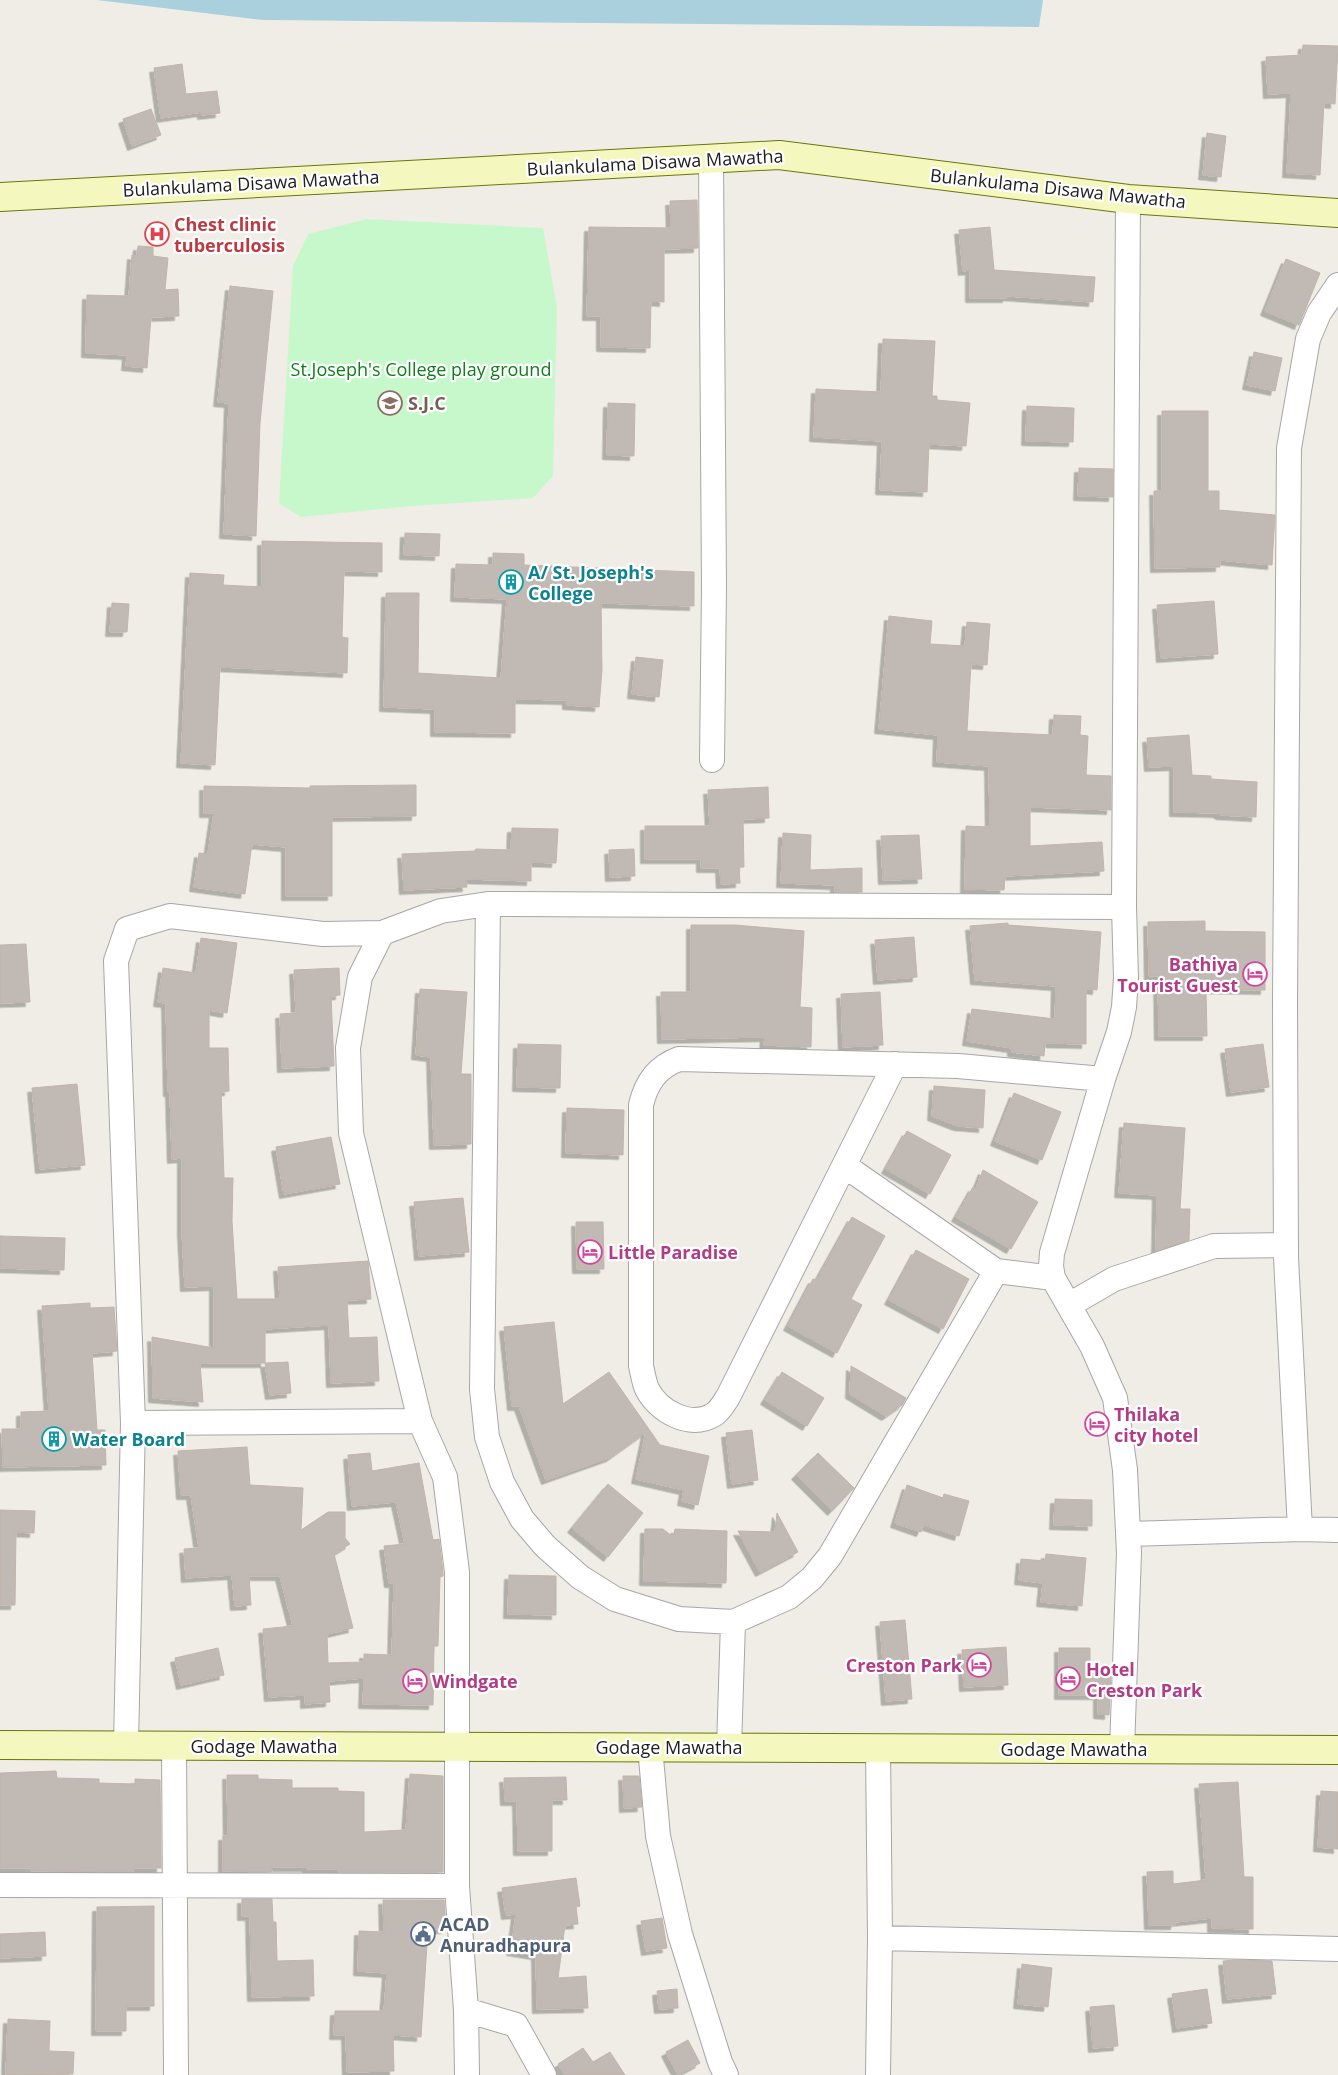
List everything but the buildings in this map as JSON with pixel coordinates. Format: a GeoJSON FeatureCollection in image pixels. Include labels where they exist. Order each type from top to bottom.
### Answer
{"type":"FeatureCollection","features":[{"type":"Feature","properties":{"kind":"street","name":"Bulankulama Disawa Mawatha"},"geometry":{"type":"LineString","coordinates":[[0,198],[779,155],[1128,199],[1338,214]]}},
{"type":"Feature","properties":{"kind":"street"},"geometry":{"type":"LineString","coordinates":[[711,158],[714,587],[712,760]]}},
{"type":"Feature","properties":{"kind":"street"},"geometry":{"type":"LineString","coordinates":[[1122,1749],[1129,1553],[1125,1470],[1115,1398],[1092,1346],[1053,1278],[1051,1266],[1052,1253],[1103,1078],[1119,1032],[1124,1007],[1126,978],[1124,907],[1128,199]]}},
{"type":"Feature","properties":{"kind":"street"},"geometry":{"type":"LineString","coordinates":[[1300,1530],[1286,1245],[1285,992],[1289,448],[1308,339],[1319,313],[1338,285]]}},
{"type":"Feature","properties":{"kind":"street"},"geometry":{"type":"LineString","coordinates":[[126,1745],[133,1423],[116,961],[127,929],[170,916],[323,934],[382,933],[441,911],[488,904],[1124,907]]}},
{"type":"Feature","properties":{"kind":"street"},"geometry":{"type":"LineString","coordinates":[[488,904],[482,1389],[487,1437],[502,1482],[522,1519],[545,1546],[580,1577],[615,1599],[679,1619],[732,1622],[789,1597],[812,1578],[830,1556],[996,1271]]}},
{"type":"Feature","properties":{"kind":"street"},"geometry":{"type":"LineString","coordinates":[[382,933],[360,976],[348,1048],[351,1133],[420,1421],[445,1477],[457,1572],[457,1886],[466,2010],[467,2075]]}},
{"type":"Feature","properties":{"kind":"street"},"geometry":{"type":"LineString","coordinates":[[895,1064],[721,1408],[714,1415],[695,1420],[680,1418],[667,1411],[656,1402],[647,1390],[641,1366],[641,1105],[644,1089],[650,1080],[669,1062],[679,1059],[895,1064],[958,1066],[1103,1078]]}},
{"type":"Feature","properties":{"kind":"street"},"geometry":{"type":"LineString","coordinates":[[845,1166],[996,1271],[1053,1278]]}},
{"type":"Feature","properties":{"kind":"street"},"geometry":{"type":"LineString","coordinates":[[1069,1305],[1114,1279],[1214,1246],[1286,1245]]}},
{"type":"Feature","properties":{"kind":"street"},"geometry":{"type":"LineString","coordinates":[[133,1423],[420,1421]]}},
{"type":"Feature","properties":{"kind":"street"},"geometry":{"type":"LineString","coordinates":[[1128,1534],[1338,1530]]}},
{"type":"Feature","properties":{"kind":"street"},"geometry":{"type":"LineString","coordinates":[[729,1748],[732,1622]]}},
{"type":"Feature","properties":{"kind":"street","name":"Godage Mawatha"},"geometry":{"type":"LineString","coordinates":[[0,1745],[1338,1750]]}},
{"type":"Feature","properties":{"kind":"street"},"geometry":{"type":"LineString","coordinates":[[174,1745],[176,2075]]}},
{"type":"Feature","properties":{"kind":"street"},"geometry":{"type":"LineString","coordinates":[[650,1747],[660,1845],[680,1934],[720,2062],[726,2075]]}},
{"type":"Feature","properties":{"kind":"street"},"geometry":{"type":"LineString","coordinates":[[878,1748],[880,1938],[878,2075]]}},
{"type":"Feature","properties":{"kind":"street"},"geometry":{"type":"LineString","coordinates":[[0,1885],[457,1886]]}},
{"type":"Feature","properties":{"kind":"street"},"geometry":{"type":"LineString","coordinates":[[880,1938],[1338,1950]]}},
{"type":"Feature","properties":{"kind":"street"},"geometry":{"type":"LineString","coordinates":[[466,2010],[516,2025],[544,2075]]}},
{"type":"Feature","properties":{"kind":"green space","name":"St.Joseph's College play ground"},"geometry":{"type":"Polygon","coordinates":[[[367,219],[543,228],[557,307],[553,476],[533,498],[412,506],[301,517],[279,503],[293,266],[308,234],[367,219]]]}},
{"type":"Feature","properties":{"kind":"water"},"geometry":{"type":"Polygon","coordinates":[[[97,0],[1043,0],[1039,27],[263,20],[97,0]]]}},
{"type":"Feature","properties":{"kind":"place","name":"Chest clinic tuberculosis"},"geometry":{"type":"Point","coordinates":[157,234]}},
{"type":"Feature","properties":{"kind":"place","name":"S.J.C"},"geometry":{"type":"Point","coordinates":[390,403]}},
{"type":"Feature","properties":{"kind":"place","name":"A/ St. Joseph's College"},"geometry":{"type":"Point","coordinates":[511,582]}},
{"type":"Feature","properties":{"kind":"place","name":"Bathiya Tourist Guest"},"geometry":{"type":"Point","coordinates":[1255,974]}},
{"type":"Feature","properties":{"kind":"place","name":"Little Paradise"},"geometry":{"type":"Point","coordinates":[590,1252]}},
{"type":"Feature","properties":{"kind":"place","name":"Thilaka city hotel"},"geometry":{"type":"Point","coordinates":[1097,1424]}},
{"type":"Feature","properties":{"kind":"place","name":"Water Board"},"geometry":{"type":"Point","coordinates":[54,1439]}},
{"type":"Feature","properties":{"kind":"place","name":"Creston Park"},"geometry":{"type":"Point","coordinates":[979,1665]}},
{"type":"Feature","properties":{"kind":"place","name":"Hotel Creston Park"},"geometry":{"type":"Point","coordinates":[1068,1679]}},
{"type":"Feature","properties":{"kind":"place","name":"Windgate"},"geometry":{"type":"Point","coordinates":[415,1681]}},
{"type":"Feature","properties":{"kind":"place","name":"ACAD Anuradhapura"},"geometry":{"type":"Point","coordinates":[423,1934]}}]}
